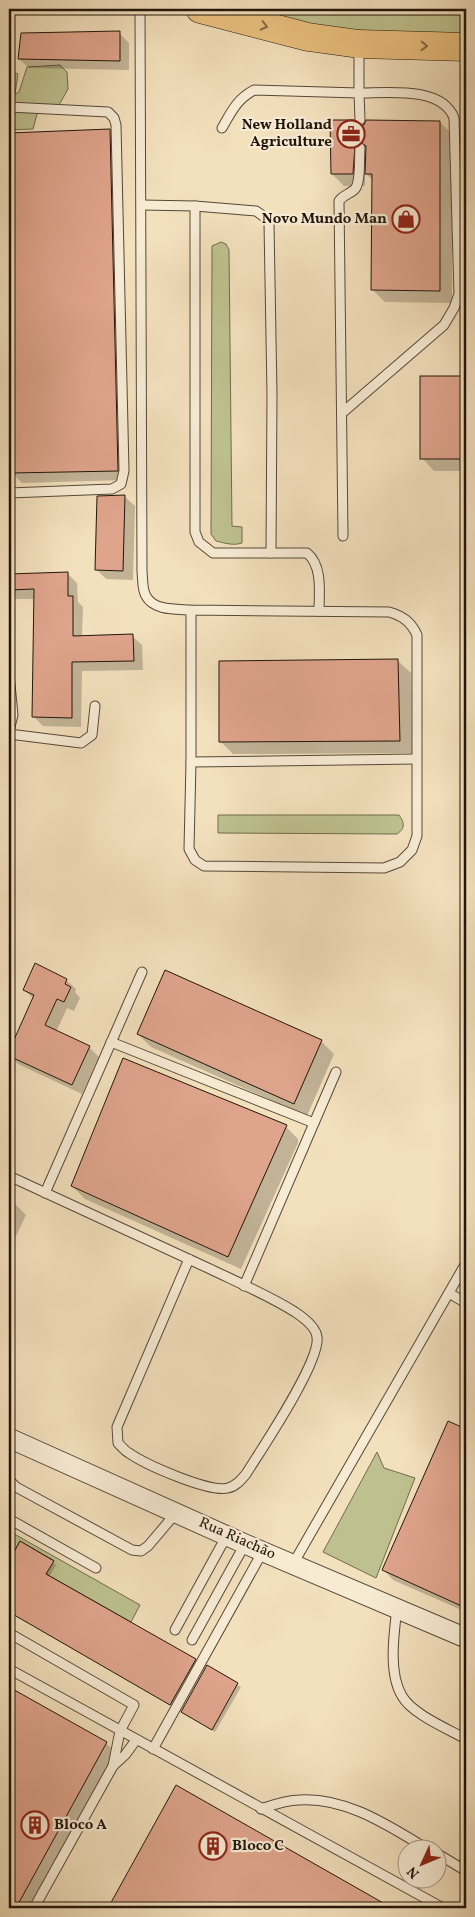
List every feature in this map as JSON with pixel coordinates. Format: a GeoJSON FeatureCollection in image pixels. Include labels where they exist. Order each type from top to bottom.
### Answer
{"type":"FeatureCollection","features":[{"type":"Feature","properties":{"kind":"highway"},"geometry":{"type":"LineString","coordinates":[[200,9],[308,37],[359,44],[466,47]]}},
{"type":"Feature","properties":{"kind":"street","name":"Rua Riachão"},"geometry":{"type":"LineString","coordinates":[[10,1442],[466,1638]]}},
{"type":"Feature","properties":{"kind":"lane"},"geometry":{"type":"LineString","coordinates":[[140,9],[142,572],[145,595],[151,603],[162,608],[389,612],[403,616],[413,626],[417,635],[417,836],[412,850],[400,862],[384,868],[204,866],[195,860],[189,849],[191,610]]}},
{"type":"Feature","properties":{"kind":"lane"},"geometry":{"type":"LineString","coordinates":[[359,44],[360,120]]}},
{"type":"Feature","properties":{"kind":"lane"},"geometry":{"type":"LineString","coordinates":[[222,128],[236,102],[254,90],[427,95],[443,103],[452,113],[454,118],[459,294],[454,308],[444,325],[342,413]]}},
{"type":"Feature","properties":{"kind":"lane"},"geometry":{"type":"LineString","coordinates":[[9,107],[108,112],[114,118],[116,125],[124,471],[121,484],[112,489],[9,493]]}},
{"type":"Feature","properties":{"kind":"lane"},"geometry":{"type":"LineString","coordinates":[[343,536],[339,202],[343,196],[355,189],[358,184],[360,148]]}},
{"type":"Feature","properties":{"kind":"lane"},"geometry":{"type":"LineString","coordinates":[[142,205],[195,206],[256,212],[264,216],[269,223],[272,394],[271,552]]}},
{"type":"Feature","properties":{"kind":"lane"},"geometry":{"type":"LineString","coordinates":[[195,206],[195,532],[199,542],[213,553],[307,553],[312,557],[318,577],[319,611]]}},
{"type":"Feature","properties":{"kind":"lane"},"geometry":{"type":"LineString","coordinates":[[9,674],[13,715],[9,732],[81,743],[92,735],[95,706]]}},
{"type":"Feature","properties":{"kind":"lane"},"geometry":{"type":"LineString","coordinates":[[191,762],[416,759]]}},
{"type":"Feature","properties":{"kind":"lane"},"geometry":{"type":"LineString","coordinates":[[45,1193],[142,972]]}},
{"type":"Feature","properties":{"kind":"lane"},"geometry":{"type":"LineString","coordinates":[[111,1042],[314,1123]]}},
{"type":"Feature","properties":{"kind":"lane"},"geometry":{"type":"LineString","coordinates":[[244,1286],[336,1072]]}},
{"type":"Feature","properties":{"kind":"lane"},"geometry":{"type":"LineString","coordinates":[[9,1176],[189,1259],[244,1286],[296,1312],[310,1324],[317,1337],[315,1356],[293,1397],[246,1474],[236,1485],[215,1490],[165,1472],[129,1453],[118,1443],[117,1427],[189,1259]]}},
{"type":"Feature","properties":{"kind":"lane"},"geometry":{"type":"LineString","coordinates":[[293,1564],[466,1263]]}},
{"type":"Feature","properties":{"kind":"lane"},"geometry":{"type":"LineString","coordinates":[[449,1293],[466,1303]]}},
{"type":"Feature","properties":{"kind":"lane"},"geometry":{"type":"LineString","coordinates":[[9,1480],[16,1487],[132,1550],[142,1551],[148,1546],[176,1513]]}},
{"type":"Feature","properties":{"kind":"lane"},"geometry":{"type":"LineString","coordinates":[[9,1519],[96,1568]]}},
{"type":"Feature","properties":{"kind":"lane"},"geometry":{"type":"LineString","coordinates":[[175,1630],[227,1536]]}},
{"type":"Feature","properties":{"kind":"lane"},"geometry":{"type":"LineString","coordinates":[[192,1640],[246,1544]]}},
{"type":"Feature","properties":{"kind":"lane"},"geometry":{"type":"LineString","coordinates":[[153,1749],[263,1551]]}},
{"type":"Feature","properties":{"kind":"lane"},"geometry":{"type":"LineString","coordinates":[[397,1608],[394,1663],[397,1684],[402,1698],[418,1712],[466,1739]]}},
{"type":"Feature","properties":{"kind":"lane"},"geometry":{"type":"LineString","coordinates":[[9,1633],[134,1705],[120,1731],[113,1766],[34,1908]]}},
{"type":"Feature","properties":{"kind":"lane"},"geometry":{"type":"LineString","coordinates":[[9,1669],[444,1908]]}},
{"type":"Feature","properties":{"kind":"lane"},"geometry":{"type":"LineString","coordinates":[[113,1766],[125,1755],[136,1740]]}},
{"type":"Feature","properties":{"kind":"lane"},"geometry":{"type":"LineString","coordinates":[[261,1809],[297,1800],[322,1800],[344,1805],[381,1822],[412,1840]]}},
{"type":"Feature","properties":{"kind":"lane"},"geometry":{"type":"LineString","coordinates":[[448,1860],[466,1870]]}},
{"type":"Feature","properties":{"kind":"green space"},"geometry":{"type":"Polygon","coordinates":[[[200,9],[466,9],[466,46],[200,9]]]}},
{"type":"Feature","properties":{"kind":"green space"},"geometry":{"type":"Polygon","coordinates":[[[60,65],[67,72],[68,89],[59,105],[37,114],[33,129],[9,130],[9,70],[18,74],[15,94],[19,92],[27,67],[60,65]]]}},
{"type":"Feature","properties":{"kind":"green space"},"geometry":{"type":"Polygon","coordinates":[[[221,242],[226,244],[229,250],[232,526],[242,527],[242,543],[235,544],[216,541],[211,534],[212,246],[221,242]]]}},
{"type":"Feature","properties":{"kind":"green space"},"geometry":{"type":"Polygon","coordinates":[[[218,815],[399,815],[403,825],[397,834],[218,833],[218,815]]]}},
{"type":"Feature","properties":{"kind":"green space"},"geometry":{"type":"Polygon","coordinates":[[[377,1452],[384,1468],[415,1478],[376,1578],[323,1552],[377,1452]]]}},
{"type":"Feature","properties":{"kind":"green space"},"geometry":{"type":"Polygon","coordinates":[[[9,1531],[140,1605],[131,1622],[46,1574],[53,1560],[20,1541],[13,1554],[9,1551],[9,1531]]]}},
{"type":"Feature","properties":{"kind":"building"},"geometry":{"type":"Polygon","coordinates":[[[120,31],[120,61],[18,59],[21,33],[120,31]]]}},
{"type":"Feature","properties":{"kind":"building","name":"Novo Mundo Man"},"geometry":{"type":"Polygon","coordinates":[[[330,120],[354,120],[355,124],[360,126],[364,125],[366,120],[440,121],[440,291],[371,290],[372,174],[365,174],[366,146],[360,142],[355,145],[353,174],[331,174],[330,120]]]}},
{"type":"Feature","properties":{"kind":"building"},"geometry":{"type":"Polygon","coordinates":[[[110,129],[118,471],[11,473],[9,401],[9,133],[110,129]]]}},
{"type":"Feature","properties":{"kind":"building"},"geometry":{"type":"Polygon","coordinates":[[[420,376],[466,376],[466,459],[420,459],[420,376]]]}},
{"type":"Feature","properties":{"kind":"building"},"geometry":{"type":"Polygon","coordinates":[[[125,495],[123,571],[95,570],[97,496],[125,495]]]}},
{"type":"Feature","properties":{"kind":"building"},"geometry":{"type":"Polygon","coordinates":[[[68,572],[68,596],[73,596],[73,636],[133,634],[134,661],[72,662],[72,718],[32,717],[34,589],[9,590],[9,574],[68,572]]]}},
{"type":"Feature","properties":{"kind":"building"},"geometry":{"type":"Polygon","coordinates":[[[398,659],[400,741],[219,742],[219,661],[398,659]]]}},
{"type":"Feature","properties":{"kind":"building"},"geometry":{"type":"Polygon","coordinates":[[[35,963],[67,979],[65,984],[71,987],[64,1002],[57,999],[45,1025],[90,1046],[72,1085],[9,1056],[9,1051],[34,995],[23,990],[35,963]]]}},
{"type":"Feature","properties":{"kind":"building"},"geometry":{"type":"Polygon","coordinates":[[[165,970],[322,1040],[294,1104],[137,1034],[165,970]]]}},
{"type":"Feature","properties":{"kind":"building"},"geometry":{"type":"Polygon","coordinates":[[[123,1058],[287,1125],[228,1257],[71,1186],[123,1058]]]}},
{"type":"Feature","properties":{"kind":"building"},"geometry":{"type":"Polygon","coordinates":[[[448,1421],[466,1429],[466,1608],[382,1570],[448,1421]]]}},
{"type":"Feature","properties":{"kind":"building"},"geometry":{"type":"Polygon","coordinates":[[[20,1541],[54,1561],[46,1574],[196,1659],[170,1705],[9,1612],[9,1551],[13,1554],[20,1541]]]}},
{"type":"Feature","properties":{"kind":"building"},"geometry":{"type":"Polygon","coordinates":[[[207,1665],[238,1683],[212,1730],[181,1712],[207,1665]]]}},
{"type":"Feature","properties":{"kind":"building","name":"Bloco A"},"geometry":{"type":"Polygon","coordinates":[[[9,1687],[107,1742],[16,1908],[9,1908],[9,1687]]]}},
{"type":"Feature","properties":{"kind":"building","name":"Bloco C"},"geometry":{"type":"Polygon","coordinates":[[[176,1785],[392,1908],[108,1908],[176,1785]]]}},
{"type":"Feature","properties":{"kind":"place","name":"New Holland Agriculture"},"geometry":{"type":"Point","coordinates":[351,134]}},
{"type":"Feature","properties":{"kind":"place","name":"Novo Mundo Man"},"geometry":{"type":"Point","coordinates":[406,219]}},
{"type":"Feature","properties":{"kind":"place","name":"Bloco A"},"geometry":{"type":"Point","coordinates":[35,1825]}},
{"type":"Feature","properties":{"kind":"place","name":"Bloco C"},"geometry":{"type":"Point","coordinates":[213,1846]}}]}
